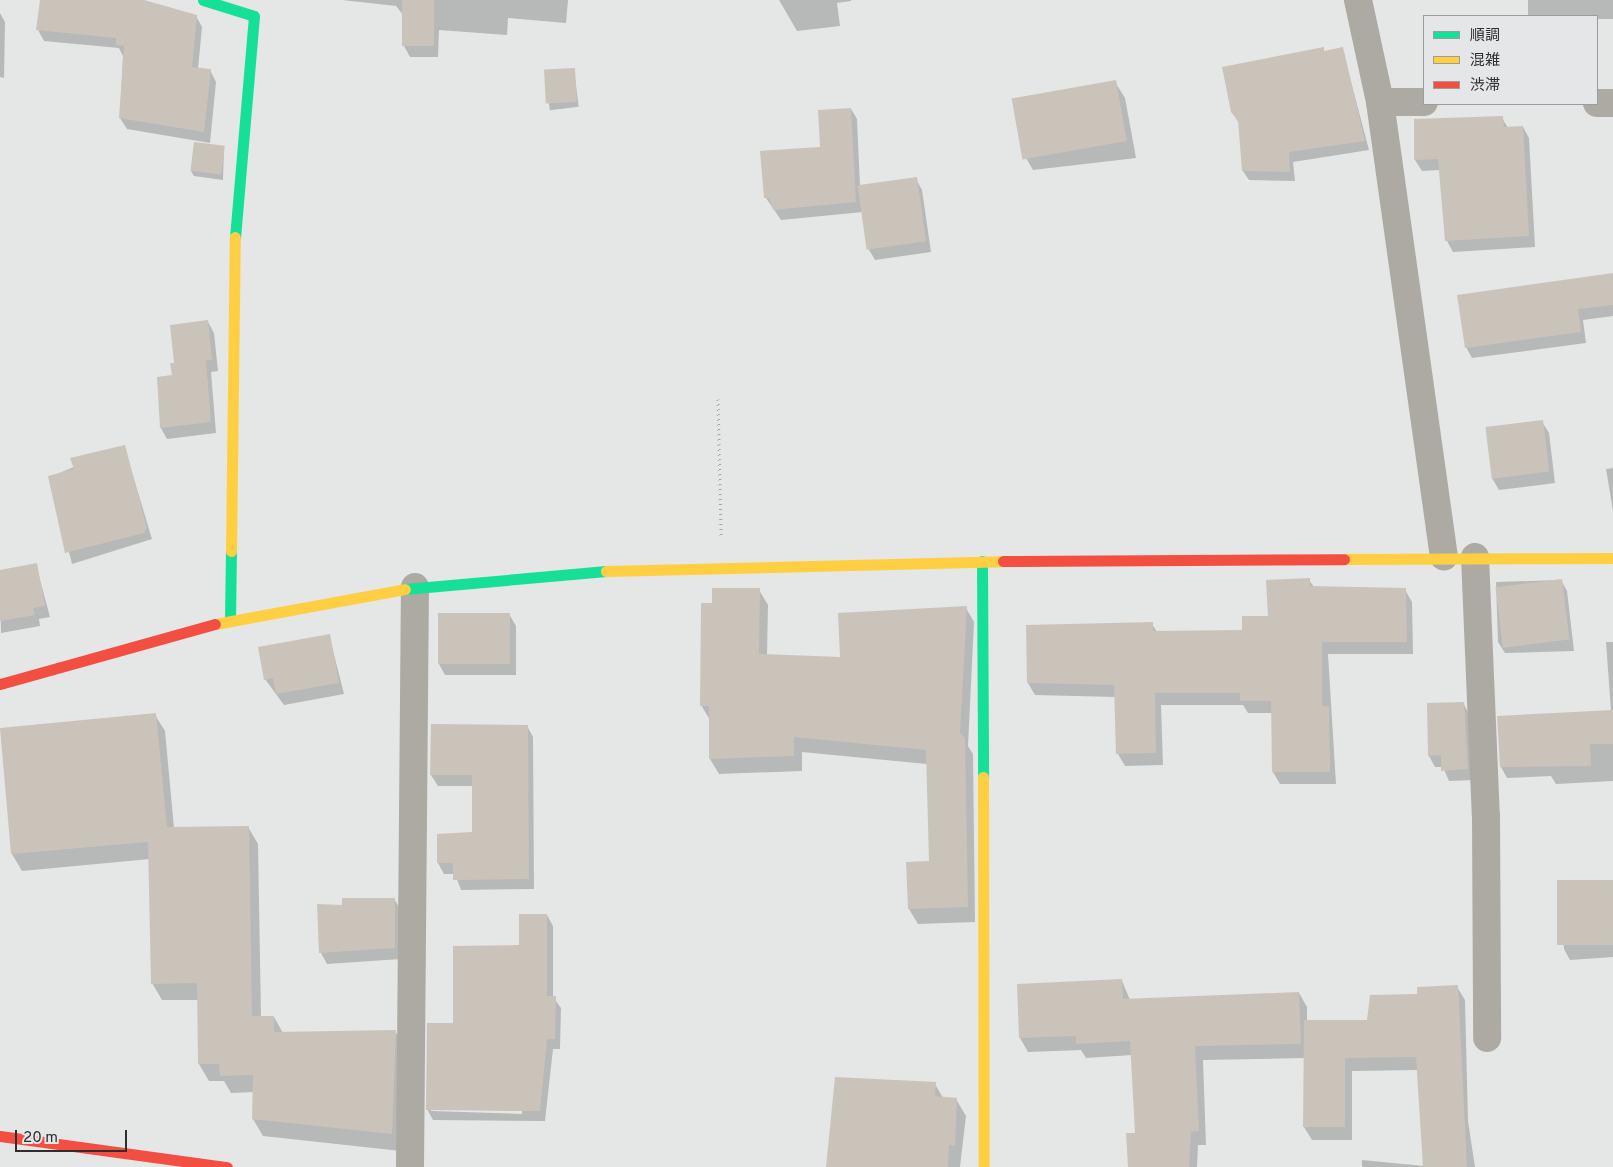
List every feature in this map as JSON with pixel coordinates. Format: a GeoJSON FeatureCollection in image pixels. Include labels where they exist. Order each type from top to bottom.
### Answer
{"type":"FeatureCollection","features":[{"type":"Feature","properties":{"kind":"main road"},"geometry":{"type":"LineString","coordinates":[[203,0],[254,16],[234,246],[230,620]]}},
{"type":"Feature","properties":{"kind":"main road"},"geometry":{"type":"LineString","coordinates":[[0,684],[230,620],[415,587],[567,572],[982,561],[1444,557],[1613,558]]}},
{"type":"Feature","properties":{"kind":"main road"},"geometry":{"type":"LineString","coordinates":[[982,561],[984,1167]]}},
{"type":"Feature","properties":{"kind":"main road"},"geometry":{"type":"LineString","coordinates":[[0,1136],[227,1167]]}},
{"type":"Feature","properties":{"kind":"street"},"geometry":{"type":"LineString","coordinates":[[1358,0],[1380,102],[1444,557]]}},
{"type":"Feature","properties":{"kind":"street"},"geometry":{"type":"LineString","coordinates":[[1380,102],[1423,102]]}},
{"type":"Feature","properties":{"kind":"street"},"geometry":{"type":"LineString","coordinates":[[1598,103],[1613,103]]}},
{"type":"Feature","properties":{"kind":"street"},"geometry":{"type":"LineString","coordinates":[[1475,557],[1486,816],[1487,1038]]}},
{"type":"Feature","properties":{"kind":"street"},"geometry":{"type":"LineString","coordinates":[[410,1167],[415,587]]}},
{"type":"Feature","properties":{"kind":"path"},"geometry":{"type":"LineString","coordinates":[[718,399],[721,568]]}},
{"type":"Feature","properties":{"kind":"building"},"geometry":{"type":"Polygon","coordinates":[[[40,0],[144,0],[197,15],[192,67],[211,69],[204,132],[119,118],[124,46],[116,45],[116,38],[36,30],[40,0]]]}},
{"type":"Feature","properties":{"kind":"building"},"geometry":{"type":"Polygon","coordinates":[[[402,0],[434,0],[434,46],[402,46],[402,0]]]}},
{"type":"Feature","properties":{"kind":"building"},"geometry":{"type":"Polygon","coordinates":[[[1324,47],[1324,51],[1343,47],[1365,141],[1289,152],[1290,172],[1242,171],[1238,121],[1231,112],[1222,67],[1324,47]]]}},
{"type":"Feature","properties":{"kind":"building"},"geometry":{"type":"Polygon","coordinates":[[[575,68],[577,102],[546,104],[544,70],[575,68]]]}},
{"type":"Feature","properties":{"kind":"building"},"geometry":{"type":"Polygon","coordinates":[[[1116,80],[1127,141],[1022,159],[1012,98],[1116,80]]]}},
{"type":"Feature","properties":{"kind":"building"},"geometry":{"type":"Polygon","coordinates":[[[851,108],[856,202],[773,210],[769,198],[764,198],[760,151],[820,147],[818,110],[851,108]]]}},
{"type":"Feature","properties":{"kind":"building"},"geometry":{"type":"Polygon","coordinates":[[[1503,116],[1504,127],[1523,126],[1529,236],[1445,241],[1438,159],[1414,160],[1414,119],[1503,116]]]}},
{"type":"Feature","properties":{"kind":"building"},"geometry":{"type":"Polygon","coordinates":[[[194,142],[225,146],[221,175],[190,171],[194,142]]]}},
{"type":"Feature","properties":{"kind":"building"},"geometry":{"type":"Polygon","coordinates":[[[917,177],[926,241],[867,250],[858,185],[917,177]]]}},
{"type":"Feature","properties":{"kind":"building"},"geometry":{"type":"Polygon","coordinates":[[[1613,273],[1613,305],[1578,309],[1581,332],[1465,348],[1457,295],[1613,273]]]}},
{"type":"Feature","properties":{"kind":"building"},"geometry":{"type":"Polygon","coordinates":[[[208,320],[212,360],[206,360],[211,422],[160,428],[157,377],[172,375],[170,363],[174,363],[170,325],[208,320]]]}},
{"type":"Feature","properties":{"kind":"building"},"geometry":{"type":"Polygon","coordinates":[[[1543,420],[1549,472],[1492,479],[1485,427],[1543,420]]]}},
{"type":"Feature","properties":{"kind":"building"},"geometry":{"type":"Polygon","coordinates":[[[125,445],[147,528],[144,533],[65,553],[48,476],[74,469],[70,458],[125,445]]]}},
{"type":"Feature","properties":{"kind":"building"},"geometry":{"type":"Polygon","coordinates":[[[37,563],[45,606],[33,608],[35,615],[0,621],[0,570],[37,563]]]}},
{"type":"Feature","properties":{"kind":"building"},"geometry":{"type":"Polygon","coordinates":[[[1310,578],[1310,586],[1406,588],[1407,642],[1322,642],[1322,706],[1329,706],[1330,772],[1272,772],[1271,701],[1240,701],[1240,693],[1155,693],[1156,753],[1116,754],[1114,685],[1027,683],[1026,625],[1153,622],[1153,631],[1242,630],[1242,616],[1268,616],[1266,580],[1310,578]]]}},
{"type":"Feature","properties":{"kind":"building"},"geometry":{"type":"Polygon","coordinates":[[[1562,579],[1569,640],[1503,648],[1495,587],[1562,579]]]}},
{"type":"Feature","properties":{"kind":"building"},"geometry":{"type":"Polygon","coordinates":[[[712,588],[760,588],[759,654],[840,657],[838,613],[967,606],[960,733],[965,738],[968,907],[908,909],[906,862],[929,861],[926,750],[794,737],[794,756],[709,759],[709,706],[700,706],[701,603],[712,603],[712,588]]]}},
{"type":"Feature","properties":{"kind":"building"},"geometry":{"type":"Polygon","coordinates":[[[438,613],[510,613],[510,664],[438,664],[438,613]]]}},
{"type":"Feature","properties":{"kind":"building"},"geometry":{"type":"Polygon","coordinates":[[[330,634],[339,683],[276,694],[273,678],[264,680],[258,647],[330,634]]]}},
{"type":"Feature","properties":{"kind":"building"},"geometry":{"type":"Polygon","coordinates":[[[1464,702],[1468,769],[1441,771],[1441,755],[1428,756],[1427,703],[1464,702]]]}},
{"type":"Feature","properties":{"kind":"building"},"geometry":{"type":"Polygon","coordinates":[[[1613,710],[1613,744],[1590,744],[1591,766],[1500,767],[1497,716],[1613,710]]]}},
{"type":"Feature","properties":{"kind":"building"},"geometry":{"type":"Polygon","coordinates":[[[156,713],[167,827],[249,826],[252,1016],[274,1016],[274,1032],[396,1030],[392,1134],[252,1119],[253,1075],[220,1076],[219,1064],[198,1064],[197,983],[151,984],[148,842],[11,854],[0,728],[156,713]]]}},
{"type":"Feature","properties":{"kind":"building"},"geometry":{"type":"Polygon","coordinates":[[[431,724],[528,725],[529,879],[453,880],[453,863],[437,863],[437,834],[472,832],[472,775],[430,775],[431,724]]]}},
{"type":"Feature","properties":{"kind":"building"},"geometry":{"type":"Polygon","coordinates":[[[1557,880],[1613,880],[1613,945],[1557,945],[1557,880]]]}},
{"type":"Feature","properties":{"kind":"building"},"geometry":{"type":"Polygon","coordinates":[[[342,898],[395,898],[395,948],[319,953],[317,904],[342,905],[342,898]]]}},
{"type":"Feature","properties":{"kind":"building"},"geometry":{"type":"Polygon","coordinates":[[[519,914],[547,914],[547,996],[556,996],[555,1039],[547,1039],[540,1111],[426,1110],[427,1023],[453,1023],[453,946],[519,945],[519,914]]]}},
{"type":"Feature","properties":{"kind":"building"},"geometry":{"type":"Polygon","coordinates":[[[1122,979],[1123,999],[1299,992],[1301,1044],[1195,1046],[1199,1131],[1191,1132],[1189,1167],[1128,1167],[1126,1133],[1135,1133],[1130,1041],[1076,1044],[1076,1036],[1019,1038],[1017,984],[1122,979]]]}},
{"type":"Feature","properties":{"kind":"building"},"geometry":{"type":"Polygon","coordinates":[[[1458,985],[1467,1167],[1423,1167],[1416,1057],[1345,1058],[1345,1127],[1303,1127],[1304,1020],[1367,1020],[1370,995],[1417,994],[1417,987],[1458,985]]]}},
{"type":"Feature","properties":{"kind":"building"},"geometry":{"type":"Polygon","coordinates":[[[835,1077],[936,1082],[935,1096],[957,1098],[955,1146],[949,1145],[948,1167],[826,1167],[835,1077]]]}},
{"type":"Feature","properties":{"kind":"traffic: fast"},"geometry":{"type":"LineString","coordinates":[[203,0],[254,16],[235,237]]}},
{"type":"Feature","properties":{"kind":"traffic: fast"},"geometry":{"type":"LineString","coordinates":[[230,620],[231,551]]}},
{"type":"Feature","properties":{"kind":"traffic: fast"},"geometry":{"type":"LineString","coordinates":[[982,561],[983,777]]}},
{"type":"Feature","properties":{"kind":"traffic: fast"},"geometry":{"type":"LineString","coordinates":[[405,589],[606,571]]}},
{"type":"Feature","properties":{"kind":"traffic: slow"},"geometry":{"type":"LineString","coordinates":[[231,551],[235,237]]}},
{"type":"Feature","properties":{"kind":"traffic: slow"},"geometry":{"type":"LineString","coordinates":[[1344,559],[1613,558]]}},
{"type":"Feature","properties":{"kind":"traffic: slow"},"geometry":{"type":"LineString","coordinates":[[606,571],[1003,561]]}},
{"type":"Feature","properties":{"kind":"traffic: slow"},"geometry":{"type":"LineString","coordinates":[[215,624],[405,589]]}},
{"type":"Feature","properties":{"kind":"traffic: slow"},"geometry":{"type":"LineString","coordinates":[[983,777],[984,1167]]}},
{"type":"Feature","properties":{"kind":"traffic: jam"},"geometry":{"type":"LineString","coordinates":[[1003,561],[1344,559]]}},
{"type":"Feature","properties":{"kind":"traffic: jam"},"geometry":{"type":"LineString","coordinates":[[0,684],[215,624]]}},
{"type":"Feature","properties":{"kind":"traffic: jam"},"geometry":{"type":"LineString","coordinates":[[0,1136],[227,1167]]}}]}
